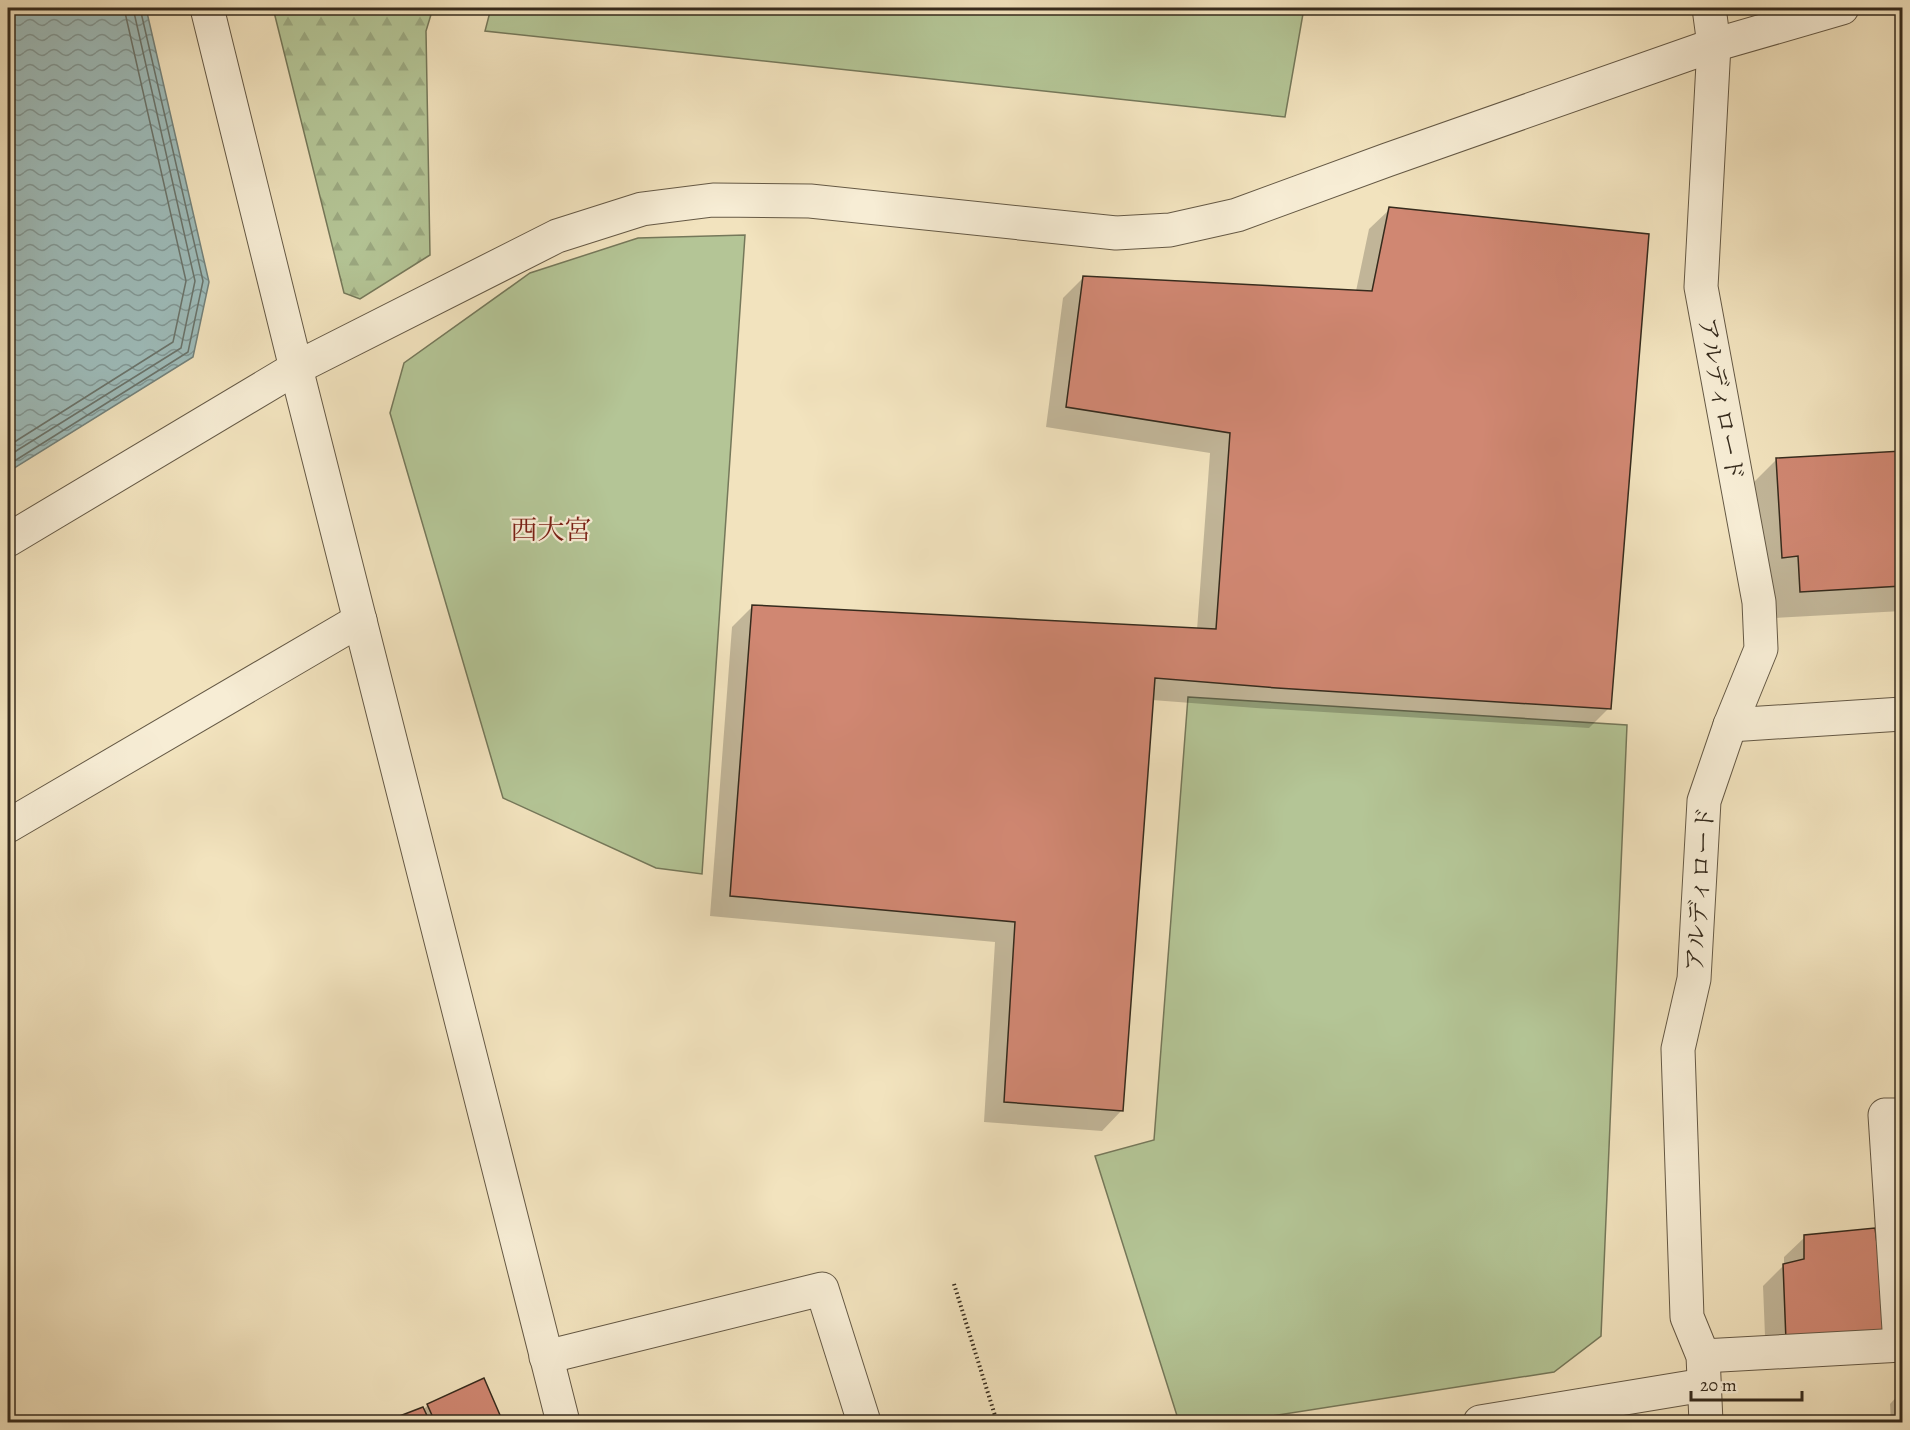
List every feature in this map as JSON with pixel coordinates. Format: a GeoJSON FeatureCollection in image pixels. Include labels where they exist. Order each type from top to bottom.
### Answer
{"type":"FeatureCollection","features":[{"type":"Feature","properties":{"kind":"street"},"geometry":{"type":"LineString","coordinates":[[207,8],[563,1422]]}},
{"type":"Feature","properties":{"kind":"street","name":"アルディロード"},"geometry":{"type":"LineString","coordinates":[[1706,1422],[1704,1370],[1687,1317],[1678,1049],[1694,979],[1704,801],[1730,725],[1761,649],[1759,602],[1701,287],[1714,45],[1709,8]]}},
{"type":"Feature","properties":{"kind":"street"},"geometry":{"type":"LineString","coordinates":[[8,540],[296,368],[557,236],[642,209],[713,200],[810,201],[1116,233],[1170,230],[1237,215],[1714,45],[1842,8]]}},
{"type":"Feature","properties":{"kind":"street"},"geometry":{"type":"LineString","coordinates":[[8,826],[360,620]]}},
{"type":"Feature","properties":{"kind":"street"},"geometry":{"type":"LineString","coordinates":[[1730,725],[1902,714]]}},
{"type":"Feature","properties":{"kind":"street"},"geometry":{"type":"LineString","coordinates":[[1480,1422],[1704,1370],[1901,1345],[1885,1115],[1902,1115]]}},
{"type":"Feature","properties":{"kind":"street"},"geometry":{"type":"LineString","coordinates":[[546,1357],[822,1289],[864,1422]]}},
{"type":"Feature","properties":{"kind":"path"},"geometry":{"type":"LineString","coordinates":[[954,1284],[997,1422]]}},
{"type":"Feature","properties":{"kind":"green space"},"geometry":{"type":"Polygon","coordinates":[[[273,8],[433,8],[426,31],[430,255],[360,299],[344,293],[273,8]]]}},
{"type":"Feature","properties":{"kind":"green space"},"geometry":{"type":"Polygon","coordinates":[[[491,8],[1304,8],[1285,117],[485,31],[491,8]]]}},
{"type":"Feature","properties":{"kind":"green space"},"geometry":{"type":"Polygon","coordinates":[[[745,235],[702,874],[656,868],[503,798],[390,413],[404,363],[530,273],[638,238],[745,235]]]}},
{"type":"Feature","properties":{"kind":"green space"},"geometry":{"type":"Polygon","coordinates":[[[1188,697],[1627,725],[1601,1336],[1554,1372],[1233,1422],[1179,1422],[1095,1156],[1154,1140],[1188,697]]]}},
{"type":"Feature","properties":{"kind":"water"},"geometry":{"type":"Polygon","coordinates":[[[8,8],[146,8],[209,282],[193,357],[8,472],[8,8]]]}},
{"type":"Feature","properties":{"kind":"building"},"geometry":{"type":"Polygon","coordinates":[[[1389,207],[1649,234],[1611,709],[1155,678],[1123,1111],[1004,1102],[1015,922],[730,896],[752,605],[1216,629],[1230,433],[1066,407],[1083,276],[1372,291],[1389,207]]]}},
{"type":"Feature","properties":{"kind":"building"},"geometry":{"type":"Polygon","coordinates":[[[1902,451],[1902,586],[1800,592],[1798,556],[1782,558],[1776,458],[1902,451]]]}},
{"type":"Feature","properties":{"kind":"building"},"geometry":{"type":"Polygon","coordinates":[[[1875,1228],[1888,1330],[1786,1341],[1783,1264],[1804,1259],[1804,1235],[1875,1228]]]}},
{"type":"Feature","properties":{"kind":"building"},"geometry":{"type":"Polygon","coordinates":[[[484,1378],[503,1422],[435,1422],[427,1404],[484,1378]]]}},
{"type":"Feature","properties":{"kind":"building"},"geometry":{"type":"Polygon","coordinates":[[[423,1407],[430,1422],[384,1422],[423,1407]]]}},
{"type":"Feature","properties":{"kind":"district","name":"西大宮"},"geometry":{"type":"Point","coordinates":[551,530]}}]}
